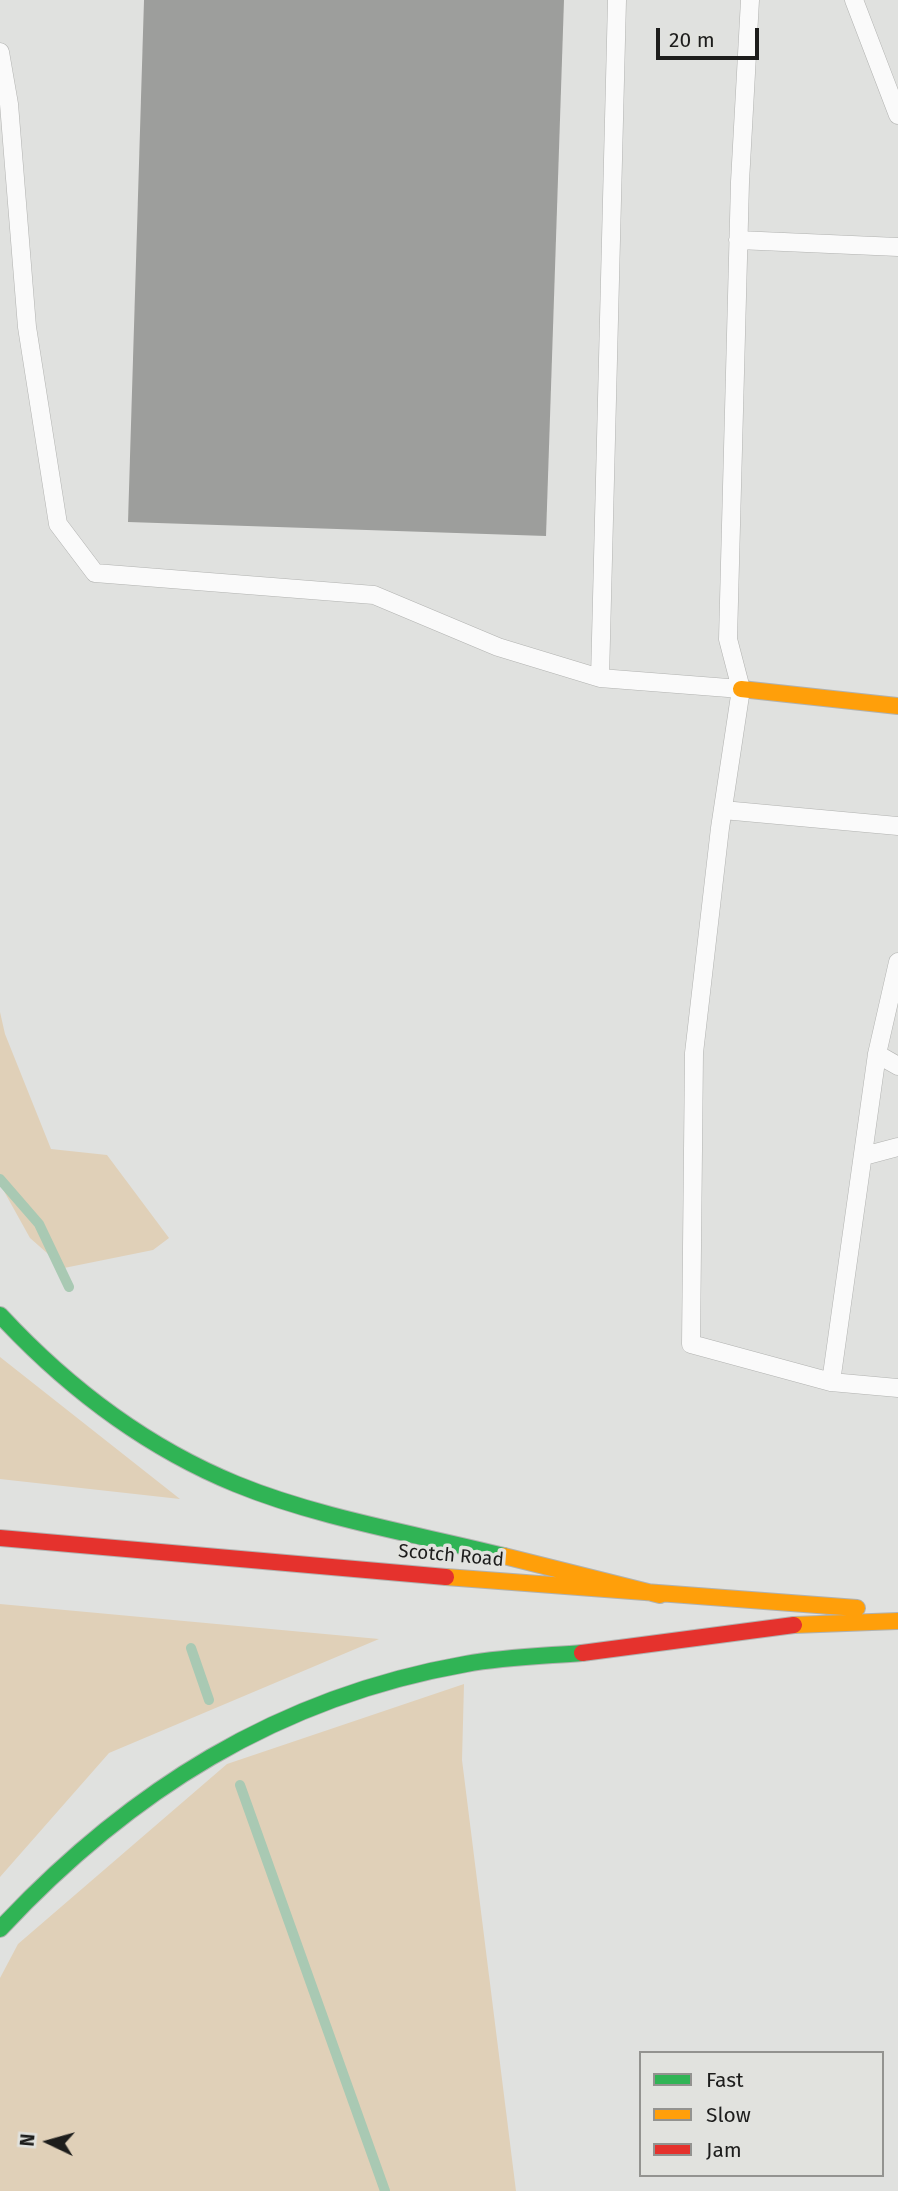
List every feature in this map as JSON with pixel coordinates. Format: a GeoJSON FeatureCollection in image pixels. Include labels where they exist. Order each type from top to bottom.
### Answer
{"type":"FeatureCollection","features":[{"type":"Feature","properties":{"kind":"main road"},"geometry":{"type":"LineString","coordinates":[[740,689],[898,706]]}},
{"type":"Feature","properties":{"kind":"main road"},"geometry":{"type":"LineString","coordinates":[[0,1315],[42,1356],[119,1417],[156,1444],[218,1476],[314,1509],[660,1595]]}},
{"type":"Feature","properties":{"kind":"main road","name":"Scotch Road"},"geometry":{"type":"LineString","coordinates":[[0,1538],[660,1595],[898,1611]]}},
{"type":"Feature","properties":{"kind":"main road"},"geometry":{"type":"LineString","coordinates":[[0,1929],[57,1869],[111,1822],[161,1787],[261,1729],[334,1698],[384,1682],[469,1664],[619,1650],[799,1625],[898,1621]]}},
{"type":"Feature","properties":{"kind":"lane"},"geometry":{"type":"LineString","coordinates":[[600,678],[617,0]]}},
{"type":"Feature","properties":{"kind":"lane"},"geometry":{"type":"LineString","coordinates":[[750,0],[738,240],[728,639],[740,689],[694,1053],[691,1344],[831,1382],[898,1388]]}},
{"type":"Feature","properties":{"kind":"lane"},"geometry":{"type":"LineString","coordinates":[[853,0],[898,115]]}},
{"type":"Feature","properties":{"kind":"lane"},"geometry":{"type":"LineString","coordinates":[[0,52],[9,104],[27,327],[58,524],[95,573],[374,595],[498,646],[600,678],[740,689]]}},
{"type":"Feature","properties":{"kind":"lane"},"geometry":{"type":"LineString","coordinates":[[738,240],[898,247]]}},
{"type":"Feature","properties":{"kind":"lane"},"geometry":{"type":"LineString","coordinates":[[723,810],[898,826]]}},
{"type":"Feature","properties":{"kind":"lane"},"geometry":{"type":"LineString","coordinates":[[831,1382],[877,1054],[898,962]]}},
{"type":"Feature","properties":{"kind":"lane"},"geometry":{"type":"LineString","coordinates":[[877,1054],[898,1066]]}},
{"type":"Feature","properties":{"kind":"lane"},"geometry":{"type":"LineString","coordinates":[[864,1156],[898,1147]]}},
{"type":"Feature","properties":{"kind":"shaded area"},"geometry":{"type":"Polygon","coordinates":[[[0,1012],[5,1034],[51,1149],[107,1155],[169,1238],[153,1250],[64,1268],[30,1238],[0,1184],[0,1012]]]}},
{"type":"Feature","properties":{"kind":"shaded area"},"geometry":{"type":"Polygon","coordinates":[[[0,1357],[180,1499],[0,1479],[0,1357]]]}},
{"type":"Feature","properties":{"kind":"shaded area"},"geometry":{"type":"Polygon","coordinates":[[[0,1604],[379,1639],[109,1753],[0,1877],[0,1604]]]}},
{"type":"Feature","properties":{"kind":"shaded area"},"geometry":{"type":"Polygon","coordinates":[[[464,1684],[462,1760],[516,2191],[0,2191],[0,1978],[18,1944],[227,1764],[464,1684]]]}},
{"type":"Feature","properties":{"kind":"building"},"geometry":{"type":"Polygon","coordinates":[[[144,0],[564,0],[546,536],[128,522],[144,0]]]}},
{"type":"Feature","properties":{"kind":"waterway"},"geometry":{"type":"LineString","coordinates":[[0,1179],[39,1224],[69,1287]]}},
{"type":"Feature","properties":{"kind":"waterway"},"geometry":{"type":"LineString","coordinates":[[191,1648],[209,1700]]}},
{"type":"Feature","properties":{"kind":"waterway"},"geometry":{"type":"LineString","coordinates":[[240,1785],[385,2191]]}},
{"type":"Feature","properties":{"kind":"traffic: fast"},"geometry":{"type":"LineString","coordinates":[[0,1315],[80,1390],[139,1433],[203,1469],[236,1484],[301,1506],[504,1556]]}},
{"type":"Feature","properties":{"kind":"traffic: fast"},"geometry":{"type":"LineString","coordinates":[[0,1929],[49,1879],[101,1834],[155,1793],[211,1757],[270,1726],[332,1700],[397,1679],[480,1662],[582,1653]]}},
{"type":"Feature","properties":{"kind":"traffic: slow"},"geometry":{"type":"LineString","coordinates":[[741,689],[898,706]]}},
{"type":"Feature","properties":{"kind":"traffic: slow"},"geometry":{"type":"LineString","coordinates":[[504,1556],[660,1595]]}},
{"type":"Feature","properties":{"kind":"traffic: slow"},"geometry":{"type":"LineString","coordinates":[[446,1577],[857,1608]]}},
{"type":"Feature","properties":{"kind":"traffic: slow"},"geometry":{"type":"LineString","coordinates":[[794,1625],[898,1621]]}},
{"type":"Feature","properties":{"kind":"traffic: jam"},"geometry":{"type":"LineString","coordinates":[[0,1538],[446,1577]]}},
{"type":"Feature","properties":{"kind":"traffic: jam"},"geometry":{"type":"LineString","coordinates":[[582,1653],[794,1625]]}}]}
